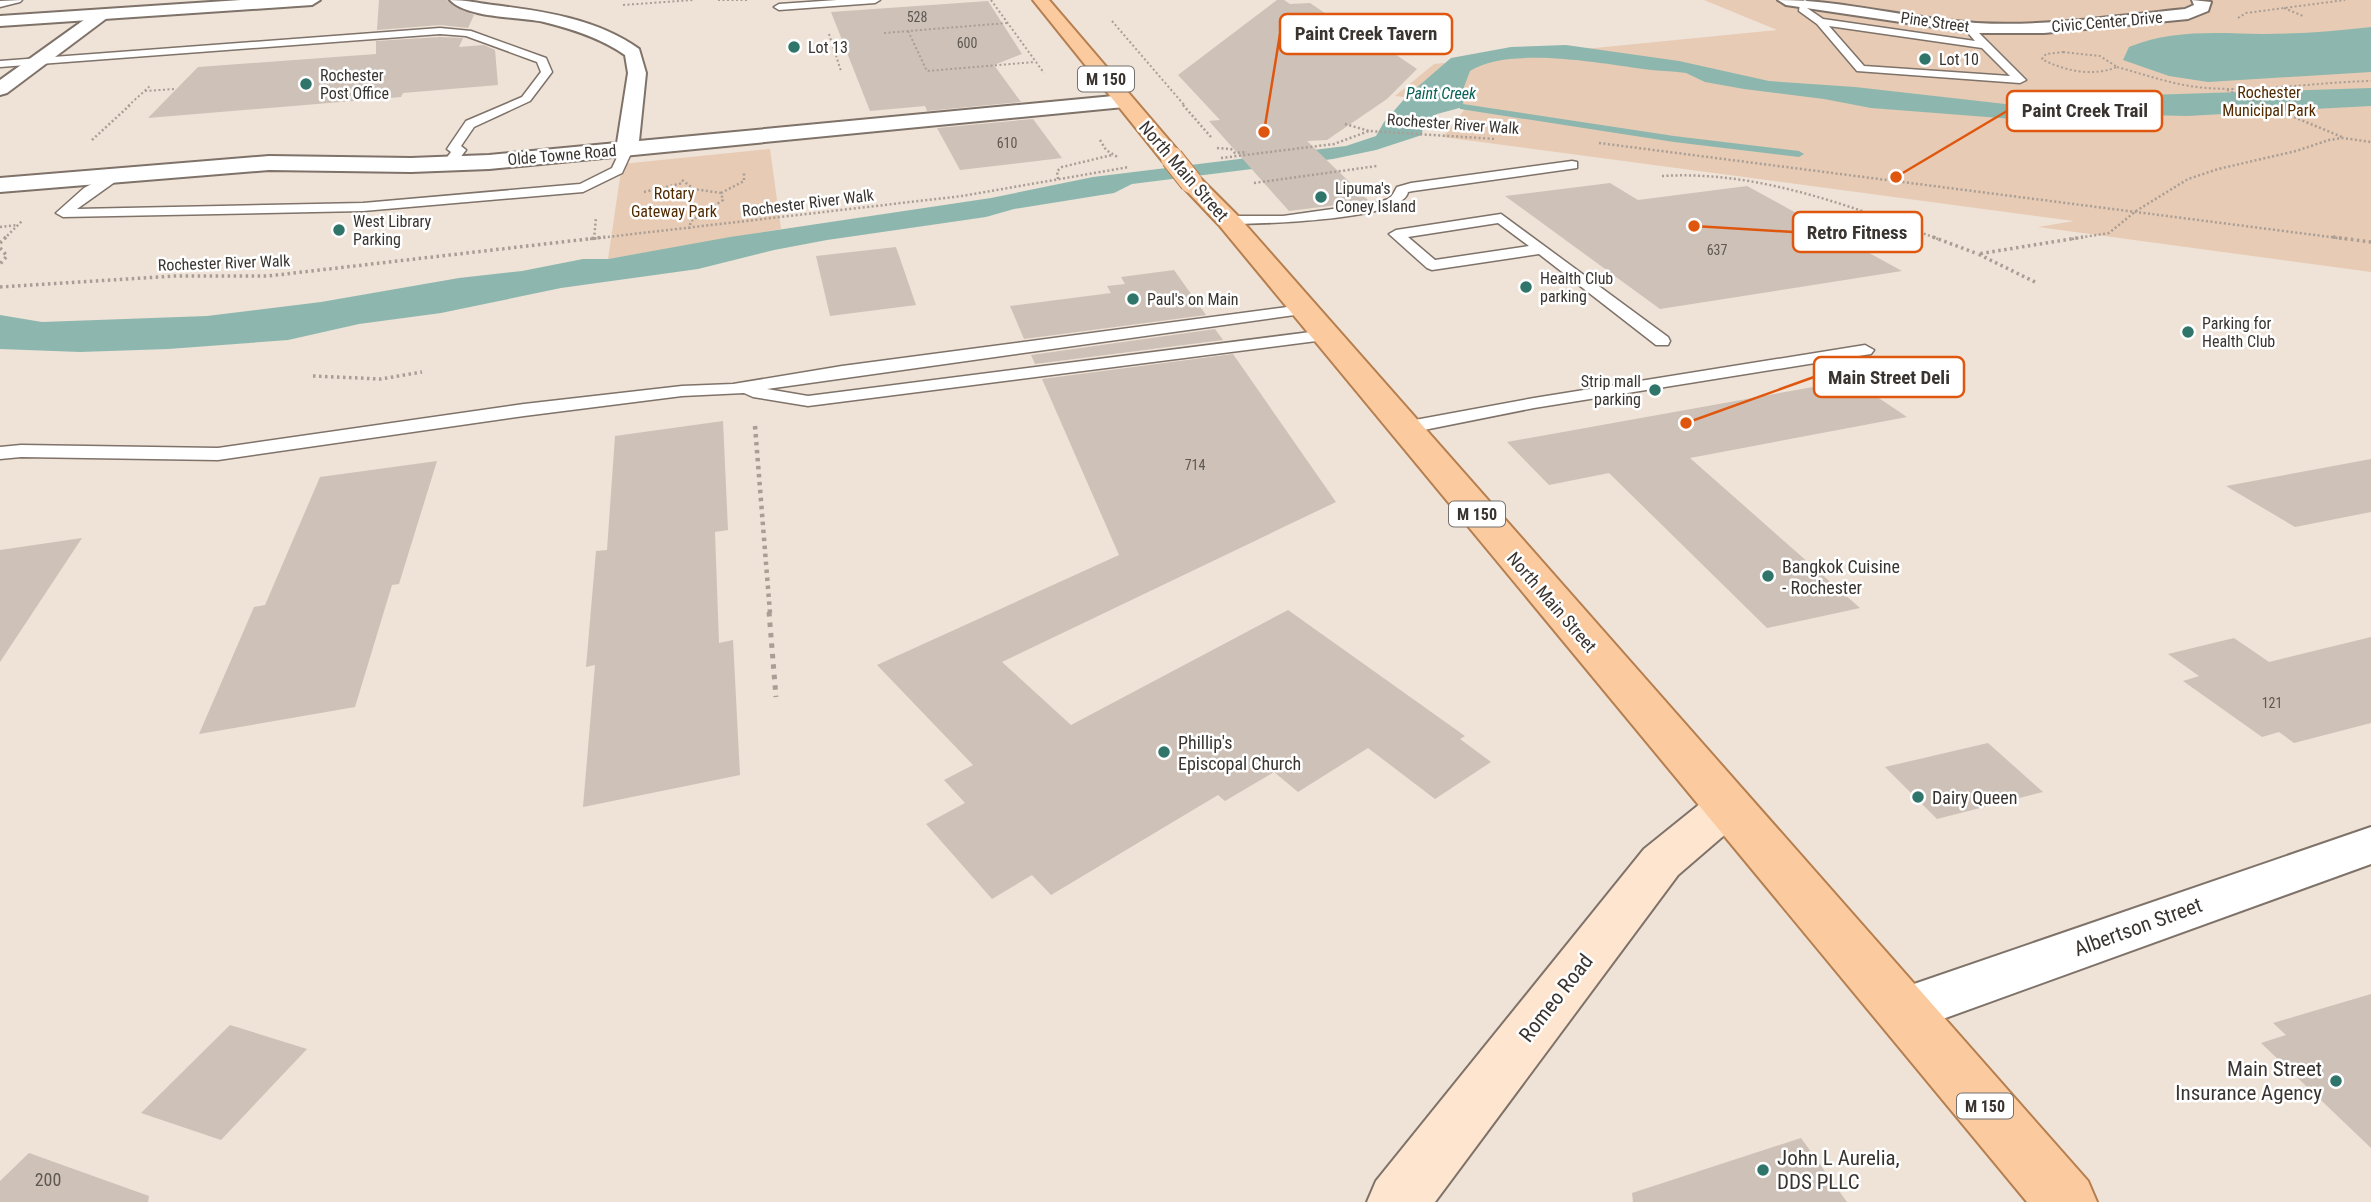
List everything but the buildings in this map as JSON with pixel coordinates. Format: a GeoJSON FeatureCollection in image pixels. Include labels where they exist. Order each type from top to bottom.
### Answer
{"type":"FeatureCollection","features":[{"type":"Feature","properties":{"kind":"main road","name":"North Main Street"},"geometry":{"type":"LineString","coordinates":[[1041,0],[1171,158],[1228,220],[2066,1202]]}},
{"type":"Feature","properties":{"kind":"main road","name":"Romeo Road"},"geometry":{"type":"LineString","coordinates":[[1398,1202],[1661,862],[1727,807]]}},
{"type":"Feature","properties":{"kind":"street"},"geometry":{"type":"LineString","coordinates":[[0,22],[312,0]]}},
{"type":"Feature","properties":{"kind":"street"},"geometry":{"type":"LineString","coordinates":[[458,0],[477,7],[546,19],[614,40],[633,53],[637,73],[627,149]]}},
{"type":"Feature","properties":{"kind":"street","name":"Pine Street"},"geometry":{"type":"LineString","coordinates":[[1786,0],[1975,28],[2044,27]]}},
{"type":"Feature","properties":{"kind":"street","name":"Civic Center Drive"},"geometry":{"type":"LineString","coordinates":[[2044,27],[2188,14],[2202,8],[2203,2],[2200,0]]}},
{"type":"Feature","properties":{"kind":"street"},"geometry":{"type":"LineString","coordinates":[[1996,12],[2044,27]]}},
{"type":"Feature","properties":{"kind":"street"},"geometry":{"type":"LineString","coordinates":[[0,89],[101,15]]}},
{"type":"Feature","properties":{"kind":"street","name":"Olde Towne Road"},"geometry":{"type":"LineString","coordinates":[[0,185],[269,163],[449,164],[1124,101]]}},
{"type":"Feature","properties":{"kind":"street","name":"Albertson Street"},"geometry":{"type":"LineString","coordinates":[[1904,1010],[2371,845]]}},
{"type":"Feature","properties":{"kind":"lane"},"geometry":{"type":"LineString","coordinates":[[0,4],[17,0]]}},
{"type":"Feature","properties":{"kind":"lane"},"geometry":{"type":"LineString","coordinates":[[779,7],[875,0]]}},
{"type":"Feature","properties":{"kind":"lane"},"geometry":{"type":"LineString","coordinates":[[1805,3],[1802,9],[1820,22],[1861,69],[2020,80],[1983,45],[1974,34],[1975,28]]}},
{"type":"Feature","properties":{"kind":"lane"},"geometry":{"type":"LineString","coordinates":[[1820,22],[1983,45]]}},
{"type":"Feature","properties":{"kind":"lane"},"geometry":{"type":"LineString","coordinates":[[0,64],[440,31],[467,33],[542,60],[547,72],[526,99],[471,124],[453,149],[460,150],[449,164]]}},
{"type":"Feature","properties":{"kind":"lane"},"geometry":{"type":"LineString","coordinates":[[114,176],[89,191],[63,213],[363,207],[583,188],[618,170],[627,149]]}},
{"type":"Feature","properties":{"kind":"lane"},"geometry":{"type":"LineString","coordinates":[[1228,220],[1283,220],[1376,207],[1394,202],[1401,197],[1402,190],[1411,187],[1572,165]]}},
{"type":"Feature","properties":{"kind":"lane"},"geometry":{"type":"LineString","coordinates":[[1542,249],[1432,265],[1396,234],[1501,218],[1542,249],[1662,341]]}},
{"type":"Feature","properties":{"kind":"lane"},"geometry":{"type":"LineString","coordinates":[[0,453],[218,454],[537,408],[682,391],[733,389],[842,371],[1303,310]]}},
{"type":"Feature","properties":{"kind":"lane"},"geometry":{"type":"LineString","coordinates":[[733,389],[808,401],[1326,335]]}},
{"type":"Feature","properties":{"kind":"lane"},"geometry":{"type":"LineString","coordinates":[[1404,428],[1534,403],[1865,350]]}},
{"type":"Feature","properties":{"kind":"path"},"geometry":{"type":"LineString","coordinates":[[630,4],[632,0],[654,3]]}},
{"type":"Feature","properties":{"kind":"path"},"geometry":{"type":"LineString","coordinates":[[618,5],[693,0]]}},
{"type":"Feature","properties":{"kind":"path"},"geometry":{"type":"LineString","coordinates":[[718,0],[751,0]]}},
{"type":"Feature","properties":{"kind":"path"},"geometry":{"type":"LineString","coordinates":[[908,31],[926,71],[1037,63],[991,0]]}},
{"type":"Feature","properties":{"kind":"path"},"geometry":{"type":"LineString","coordinates":[[2283,8],[2303,16]]}},
{"type":"Feature","properties":{"kind":"path"},"geometry":{"type":"LineString","coordinates":[[1112,21],[1207,130],[1223,155]]}},
{"type":"Feature","properties":{"kind":"path"},"geometry":{"type":"LineString","coordinates":[[882,33],[1008,23]]}},
{"type":"Feature","properties":{"kind":"path"},"geometry":{"type":"LineString","coordinates":[[2117,67],[2172,82],[2225,89],[2332,81],[2371,81]]}},
{"type":"Feature","properties":{"kind":"path"},"geometry":{"type":"LineString","coordinates":[[83,148],[154,82]]}},
{"type":"Feature","properties":{"kind":"path"},"geometry":{"type":"LineString","coordinates":[[144,91],[175,89]]}},
{"type":"Feature","properties":{"kind":"path"},"geometry":{"type":"LineString","coordinates":[[2225,89],[2343,138],[2371,142]]}},
{"type":"Feature","properties":{"kind":"path"},"geometry":{"type":"LineString","coordinates":[[1345,124],[1369,131]]}},
{"type":"Feature","properties":{"kind":"path","name":"Rochester River Walk"},"geometry":{"type":"LineString","coordinates":[[1215,158],[1334,144],[1369,131],[1502,139]]}},
{"type":"Feature","properties":{"kind":"path"},"geometry":{"type":"LineString","coordinates":[[1978,254],[2109,233],[2136,211],[2188,178],[2343,138]]}},
{"type":"Feature","properties":{"kind":"path"},"geometry":{"type":"LineString","coordinates":[[1595,143],[2371,242]]}},
{"type":"Feature","properties":{"kind":"path"},"geometry":{"type":"LineString","coordinates":[[1217,148],[1231,149],[1235,153],[1268,153]]}},
{"type":"Feature","properties":{"kind":"path"},"geometry":{"type":"LineString","coordinates":[[1058,179],[1057,171],[1062,167],[1113,154]]}},
{"type":"Feature","properties":{"kind":"path","name":"Rochester River Walk"},"geometry":{"type":"LineString","coordinates":[[0,287],[174,276],[268,276],[962,196],[1135,166]]}},
{"type":"Feature","properties":{"kind":"path"},"geometry":{"type":"LineString","coordinates":[[1662,176],[1694,174],[1735,180],[1864,211],[1978,254],[2035,282]]}},
{"type":"Feature","properties":{"kind":"path"},"geometry":{"type":"LineString","coordinates":[[681,176],[684,183],[694,189],[721,192],[723,200],[691,221],[689,229]]}},
{"type":"Feature","properties":{"kind":"path"},"geometry":{"type":"LineString","coordinates":[[1828,217],[1864,211]]}},
{"type":"Feature","properties":{"kind":"path"},"geometry":{"type":"LineString","coordinates":[[0,227],[18,225]]}},
{"type":"Feature","properties":{"kind":"path"},"geometry":{"type":"LineString","coordinates":[[0,248],[7,257],[0,264]]}},
{"type":"Feature","properties":{"kind":"path"},"geometry":{"type":"LineString","coordinates":[[313,376],[381,379],[422,372]]}},
{"type":"Feature","properties":{"kind":"path"},"geometry":{"type":"LineString","coordinates":[[754,422],[776,697]]}},
{"type":"Feature","properties":{"kind":"green space","name":"Rochester Municipal Park"},"geometry":{"type":"Polygon","coordinates":[[[1704,0],[2371,0],[2371,272],[2038,227],[2074,221],[1443,137],[1468,105],[1395,96],[1434,64],[1777,30],[1704,0]]]}},
{"type":"Feature","properties":{"kind":"green space","name":"Rotary Gateway Park"},"geometry":{"type":"Polygon","coordinates":[[[770,149],[781,229],[608,259],[622,164],[770,149]]]}},
{"type":"Feature","properties":{"kind":"water"},"geometry":{"type":"Polygon","coordinates":[[[2371,27],[2371,72],[2208,82],[2169,76],[2123,60],[2129,47],[2161,37],[2212,33],[2290,33],[2371,27]]]}},
{"type":"Feature","properties":{"kind":"water","name":"Paint Creek"},"geometry":{"type":"Polygon","coordinates":[[[1566,45],[1679,61],[1769,81],[1855,87],[2014,105],[2054,98],[2371,88],[2371,106],[2187,116],[2013,119],[1871,108],[1705,82],[1681,72],[1554,58],[1507,59],[1487,63],[1470,71],[1464,87],[1463,107],[1423,121],[1422,135],[1376,150],[1333,159],[1132,184],[1114,193],[1014,209],[986,217],[827,240],[698,269],[561,288],[441,313],[359,324],[288,340],[80,352],[0,349],[0,315],[42,322],[207,316],[321,302],[459,278],[522,271],[583,259],[608,259],[730,237],[991,198],[1093,177],[1346,146],[1376,136],[1384,122],[1407,96],[1451,58],[1511,47],[1566,45]]]}},
{"type":"Feature","properties":{"kind":"waterway"},"geometry":{"type":"LineString","coordinates":[[1463,107],[1674,139],[1799,154]]}},
{"type":"Feature","properties":{"kind":"place","name":"Lot 13"},"geometry":{"type":"Point","coordinates":[794,47]}},
{"type":"Feature","properties":{"kind":"place","name":"Lot 10"},"geometry":{"type":"Point","coordinates":[1925,59]}},
{"type":"Feature","properties":{"kind":"place","name":"Rochester Post Office"},"geometry":{"type":"Point","coordinates":[306,84]}},
{"type":"Feature","properties":{"kind":"place","name":"Paint Creek Tavern"},"geometry":{"type":"Point","coordinates":[1264,132]}},
{"type":"Feature","properties":{"kind":"place","name":"Paint Creek Trail"},"geometry":{"type":"Point","coordinates":[1896,177]}},
{"type":"Feature","properties":{"kind":"place","name":"Lipuma's Coney Island"},"geometry":{"type":"Point","coordinates":[1321,197]}},
{"type":"Feature","properties":{"kind":"place","name":"Retro Fitness"},"geometry":{"type":"Point","coordinates":[1694,226]}},
{"type":"Feature","properties":{"kind":"place","name":"West Library Parking"},"geometry":{"type":"Point","coordinates":[339,230]}},
{"type":"Feature","properties":{"kind":"place","name":"Health Club parking"},"geometry":{"type":"Point","coordinates":[1526,287]}},
{"type":"Feature","properties":{"kind":"place","name":"Paul's on Main"},"geometry":{"type":"Point","coordinates":[1133,299]}},
{"type":"Feature","properties":{"kind":"place","name":"Parking for Health Club"},"geometry":{"type":"Point","coordinates":[2188,332]}},
{"type":"Feature","properties":{"kind":"place","name":"Strip mall parking"},"geometry":{"type":"Point","coordinates":[1655,390]}},
{"type":"Feature","properties":{"kind":"place","name":"Main Street Deli"},"geometry":{"type":"Point","coordinates":[1686,423]}},
{"type":"Feature","properties":{"kind":"place","name":"Bangkok Cuisine - Rochester"},"geometry":{"type":"Point","coordinates":[1768,576]}},
{"type":"Feature","properties":{"kind":"place","name":"Phillip's Episcopal Church"},"geometry":{"type":"Point","coordinates":[1164,752]}},
{"type":"Feature","properties":{"kind":"place","name":"Dairy Queen"},"geometry":{"type":"Point","coordinates":[1918,797]}},
{"type":"Feature","properties":{"kind":"place","name":"Main Street Insurance Agency"},"geometry":{"type":"Point","coordinates":[2336,1081]}},
{"type":"Feature","properties":{"kind":"place","name":"John L Aurelia, DDS PLLC"},"geometry":{"type":"Point","coordinates":[1763,1170]}}]}
